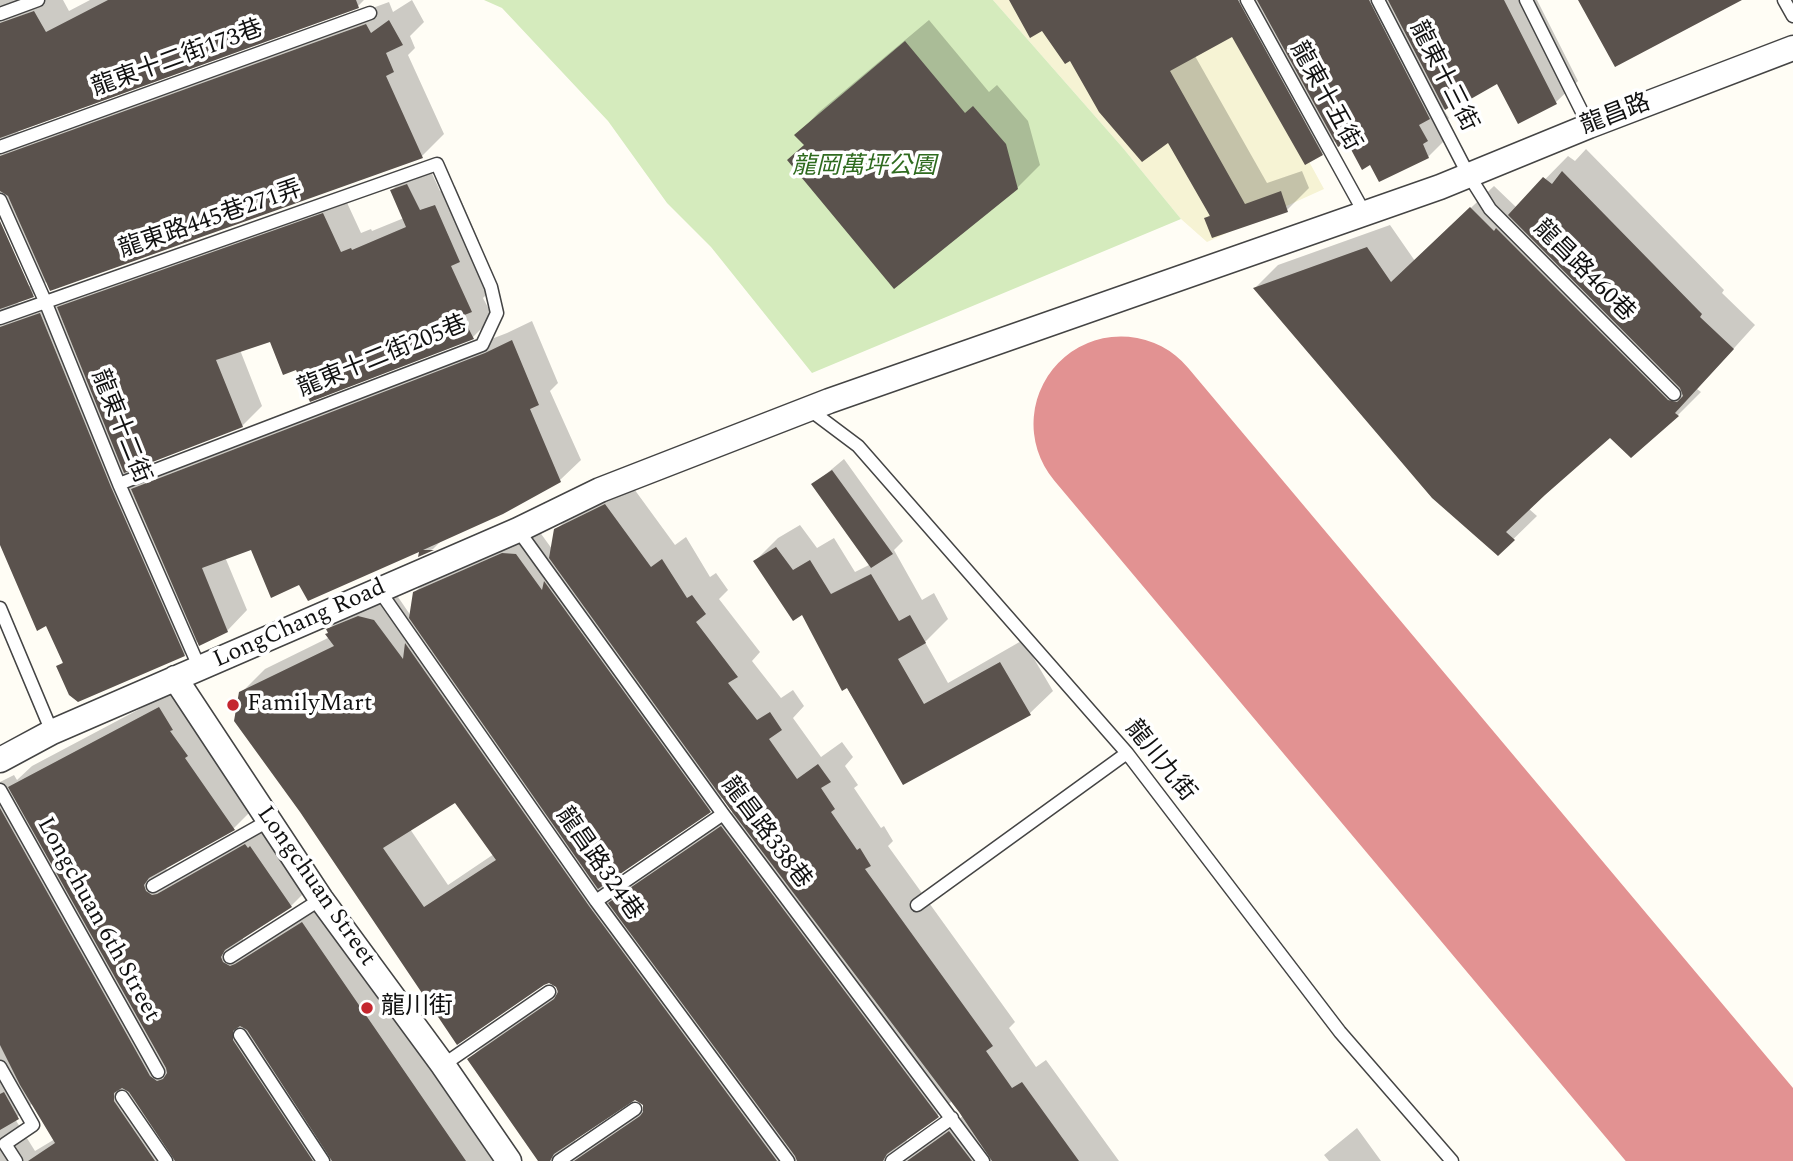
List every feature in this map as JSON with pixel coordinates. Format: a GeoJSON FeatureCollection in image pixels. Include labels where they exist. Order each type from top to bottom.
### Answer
{"type":"FeatureCollection","features":[{"type":"Feature","properties":{"kind":"street","name":"龍昌路"},"geometry":{"type":"LineString","coordinates":[[810,410],[829,401],[1440,187],[1589,126],[1793,48]]}},
{"type":"Feature","properties":{"kind":"street","name":"LongChang Road"},"geometry":{"type":"LineString","coordinates":[[0,760],[52,732],[517,530],[600,490],[810,410]]}},
{"type":"Feature","properties":{"kind":"street","name":"Longchuan Street"},"geometry":{"type":"LineString","coordinates":[[175,678],[321,899],[443,1065],[509,1161]]}},
{"type":"Feature","properties":{"kind":"lane"},"geometry":{"type":"LineString","coordinates":[[0,14],[38,0]]}},
{"type":"Feature","properties":{"kind":"lane","name":"龍東十五街"},"geometry":{"type":"LineString","coordinates":[[1247,0],[1365,214]]}},
{"type":"Feature","properties":{"kind":"lane","name":"龍東十三街"},"geometry":{"type":"LineString","coordinates":[[1378,0],[1468,174]]}},
{"type":"Feature","properties":{"kind":"lane"},"geometry":{"type":"LineString","coordinates":[[1526,0],[1589,126]]}},
{"type":"Feature","properties":{"kind":"lane"},"geometry":{"type":"LineString","coordinates":[[1784,0],[1793,16]]}},
{"type":"Feature","properties":{"kind":"lane","name":"龍東十二街173巷"},"geometry":{"type":"LineString","coordinates":[[0,147],[370,13]]}},
{"type":"Feature","properties":{"kind":"lane","name":"龍東路445巷271弄"},"geometry":{"type":"LineString","coordinates":[[0,318],[437,164]]}},
{"type":"Feature","properties":{"kind":"lane","name":"龍東十二街205巷"},"geometry":{"type":"LineString","coordinates":[[119,484],[482,345],[497,313],[491,287],[437,164]]}},
{"type":"Feature","properties":{"kind":"lane","name":"龍昌路460巷"},"geometry":{"type":"LineString","coordinates":[[1468,174],[1490,209],[1674,394]]}},
{"type":"Feature","properties":{"kind":"lane","name":"龍東十二街"},"geometry":{"type":"LineString","coordinates":[[0,200],[200,669]]}},
{"type":"Feature","properties":{"kind":"lane","name":"龍川九街"},"geometry":{"type":"LineString","coordinates":[[810,410],[858,446],[1127,753],[1340,1032],[1452,1161]]}},
{"type":"Feature","properties":{"kind":"lane","name":"龍昌路338巷"},"geometry":{"type":"LineString","coordinates":[[517,530],[723,814],[983,1161]]}},
{"type":"Feature","properties":{"kind":"lane","name":"龍昌路324巷"},"geometry":{"type":"LineString","coordinates":[[379,590],[596,901],[788,1161]]}},
{"type":"Feature","properties":{"kind":"lane"},"geometry":{"type":"LineString","coordinates":[[0,608],[52,732]]}},
{"type":"Feature","properties":{"kind":"lane"},"geometry":{"type":"LineString","coordinates":[[917,905],[1127,753]]}},
{"type":"Feature","properties":{"kind":"lane","name":"Longchuan 6th Street"},"geometry":{"type":"LineString","coordinates":[[0,790],[158,1072]]}},
{"type":"Feature","properties":{"kind":"lane"},"geometry":{"type":"LineString","coordinates":[[596,901],[723,814]]}},
{"type":"Feature","properties":{"kind":"lane"},"geometry":{"type":"LineString","coordinates":[[153,886],[268,821]]}},
{"type":"Feature","properties":{"kind":"lane"},"geometry":{"type":"LineString","coordinates":[[230,957],[321,899]]}},
{"type":"Feature","properties":{"kind":"lane"},"geometry":{"type":"LineString","coordinates":[[443,1065],[548,992]]}},
{"type":"Feature","properties":{"kind":"lane"},"geometry":{"type":"LineString","coordinates":[[240,1035],[323,1161]]}},
{"type":"Feature","properties":{"kind":"lane"},"geometry":{"type":"LineString","coordinates":[[0,1068],[33,1125],[5,1144],[16,1161]]}},
{"type":"Feature","properties":{"kind":"lane"},"geometry":{"type":"LineString","coordinates":[[122,1097],[166,1161]]}},
{"type":"Feature","properties":{"kind":"lane"},"geometry":{"type":"LineString","coordinates":[[559,1161],[635,1110]]}},
{"type":"Feature","properties":{"kind":"lane"},"geometry":{"type":"LineString","coordinates":[[892,1161],[952,1118]]}},
{"type":"Feature","properties":{"kind":"shaded area"},"geometry":{"type":"Polygon","coordinates":[[[993,0],[1221,0],[1324,189],[1207,242],[1181,219],[1123,148],[993,0]]]}},
{"type":"Feature","properties":{"kind":"green space","name":"龍岡萬坪公園"},"geometry":{"type":"Polygon","coordinates":[[[484,0],[993,0],[1123,148],[1181,219],[812,373],[711,247],[667,203],[608,121],[502,8],[484,0]]]}},
{"type":"Feature","properties":{"kind":"building"},"geometry":{"type":"Polygon","coordinates":[[[108,0],[356,0],[359,8],[0,138],[0,23],[34,11],[46,32],[108,0]]]}},
{"type":"Feature","properties":{"kind":"building"},"geometry":{"type":"Polygon","coordinates":[[[1009,0],[1238,0],[1323,155],[1305,165],[1232,37],[1170,71],[1245,204],[1281,191],[1288,212],[1212,238],[1204,218],[1210,216],[1168,143],[1142,162],[1099,112],[1070,61],[1065,64],[1042,31],[1030,38],[1009,0]]]}},
{"type":"Feature","properties":{"kind":"building"},"geometry":{"type":"Polygon","coordinates":[[[1257,0],[1369,0],[1430,119],[1419,125],[1428,141],[1423,144],[1429,158],[1379,182],[1370,165],[1362,170],[1347,142],[1338,147],[1257,0]]]}},
{"type":"Feature","properties":{"kind":"building"},"geometry":{"type":"Polygon","coordinates":[[[1388,0],[1504,0],[1557,104],[1518,124],[1497,84],[1455,108],[1453,105],[1445,110],[1388,0]]]}},
{"type":"Feature","properties":{"kind":"building"},"geometry":{"type":"Polygon","coordinates":[[[1578,0],[1742,0],[1615,67],[1578,0]]]}},
{"type":"Feature","properties":{"kind":"building"},"geometry":{"type":"Polygon","coordinates":[[[389,20],[403,45],[386,53],[394,72],[386,76],[423,158],[50,291],[8,196],[0,191],[0,156],[366,24],[371,33],[389,20]]]}},
{"type":"Feature","properties":{"kind":"building"},"geometry":{"type":"Polygon","coordinates":[[[905,41],[965,113],[973,106],[1006,144],[1018,189],[894,289],[787,160],[804,145],[794,135],[905,41]]]}},
{"type":"Feature","properties":{"kind":"building"},"geometry":{"type":"Polygon","coordinates":[[[1562,171],[1702,314],[1700,317],[1734,349],[1675,413],[1679,416],[1631,458],[1610,438],[1545,495],[1506,532],[1515,540],[1498,556],[1432,498],[1253,288],[1367,247],[1391,282],[1470,207],[1494,231],[1496,228],[1668,400],[1677,402],[1683,396],[1680,388],[1508,215],[1543,177],[1552,184],[1562,171]]]}},
{"type":"Feature","properties":{"kind":"building"},"geometry":{"type":"Polygon","coordinates":[[[407,184],[420,210],[435,205],[460,262],[451,266],[472,312],[462,316],[474,339],[310,402],[296,370],[283,375],[270,342],[216,360],[243,427],[124,473],[57,307],[323,213],[341,252],[351,248],[352,250],[406,227],[390,190],[407,184]]]}},
{"type":"Feature","properties":{"kind":"building"},"geometry":{"type":"Polygon","coordinates":[[[0,221],[34,297],[0,309],[0,221]]]}},
{"type":"Feature","properties":{"kind":"building"},"geometry":{"type":"Polygon","coordinates":[[[40,313],[111,487],[185,656],[78,702],[69,695],[56,666],[63,663],[46,626],[37,631],[0,545],[0,327],[40,313]]]}},
{"type":"Feature","properties":{"kind":"building"},"geometry":{"type":"Polygon","coordinates":[[[512,340],[539,405],[530,409],[561,482],[503,514],[423,550],[434,550],[418,557],[419,552],[308,601],[299,585],[271,598],[251,550],[202,568],[228,632],[199,646],[131,489],[485,353],[512,340]]]}},
{"type":"Feature","properties":{"kind":"building"},"geometry":{"type":"Polygon","coordinates":[[[832,470],[893,554],[871,568],[811,484],[832,470]]]}},
{"type":"Feature","properties":{"kind":"building"},"geometry":{"type":"Polygon","coordinates":[[[605,504],[651,567],[662,559],[687,598],[692,595],[706,614],[696,622],[738,677],[728,683],[757,720],[770,712],[782,730],[769,739],[797,779],[818,764],[831,782],[821,788],[835,809],[831,812],[871,866],[865,869],[993,1046],[986,1051],[1012,1088],[1022,1082],[1079,1161],[992,1161],[959,1112],[730,809],[549,558],[554,529],[605,504]]]}},
{"type":"Feature","properties":{"kind":"building"},"geometry":{"type":"Polygon","coordinates":[[[776,547],[793,570],[810,560],[831,594],[871,574],[899,621],[910,615],[926,643],[898,659],[924,704],[1000,662],[1031,715],[903,785],[847,688],[842,691],[802,615],[793,621],[753,561],[776,547]]]}},
{"type":"Feature","properties":{"kind":"building"},"geometry":{"type":"Polygon","coordinates":[[[502,553],[516,554],[542,590],[544,581],[711,812],[598,889],[409,618],[413,592],[502,553]]]}},
{"type":"Feature","properties":{"kind":"building"},"geometry":{"type":"Polygon","coordinates":[[[358,616],[374,620],[403,659],[405,643],[589,906],[777,1161],[574,1161],[640,1116],[643,1105],[635,1100],[554,1154],[550,1161],[538,1161],[467,1059],[554,999],[558,992],[556,987],[549,983],[544,985],[457,1045],[300,812],[234,721],[239,692],[334,646],[325,634],[328,633],[326,629],[358,616]],[[455,803],[383,848],[424,907],[496,860],[455,803]]]}},
{"type":"Feature","properties":{"kind":"building"},"geometry":{"type":"Polygon","coordinates":[[[159,707],[173,730],[170,731],[188,756],[185,758],[235,830],[149,878],[144,885],[146,891],[152,895],[157,894],[245,844],[248,848],[250,846],[292,907],[225,950],[221,957],[223,962],[230,966],[235,964],[302,922],[466,1161],[332,1161],[247,1030],[240,1026],[233,1031],[233,1040],[313,1161],[175,1161],[129,1092],[122,1088],[114,1093],[114,1101],[155,1161],[28,1161],[55,1143],[20,1085],[0,1045],[0,808],[150,1076],[157,1081],[163,1079],[167,1073],[166,1068],[8,787],[159,707]]]}},
{"type":"Feature","properties":{"kind":"building"},"geometry":{"type":"Polygon","coordinates":[[[721,826],[939,1117],[887,1154],[883,1161],[797,1161],[608,903],[721,826]]]}},
{"type":"Feature","properties":{"kind":"building"},"geometry":{"type":"Polygon","coordinates":[[[4,1092],[19,1119],[0,1130],[0,1094],[4,1092]]]}},
{"type":"Feature","properties":{"kind":"building"},"geometry":{"type":"Polygon","coordinates":[[[949,1131],[972,1161],[907,1161],[949,1131]]]}},
{"type":"Feature","properties":{"kind":"runway"},"geometry":{"type":"LineString","coordinates":[[1121,424],[1740,1161]]}},
{"type":"Feature","properties":{"kind":"place","name":"FamilyMart"},"geometry":{"type":"Point","coordinates":[233,705]}},
{"type":"Feature","properties":{"kind":"place","name":"龍川街"},"geometry":{"type":"Point","coordinates":[367,1008]}}]}
